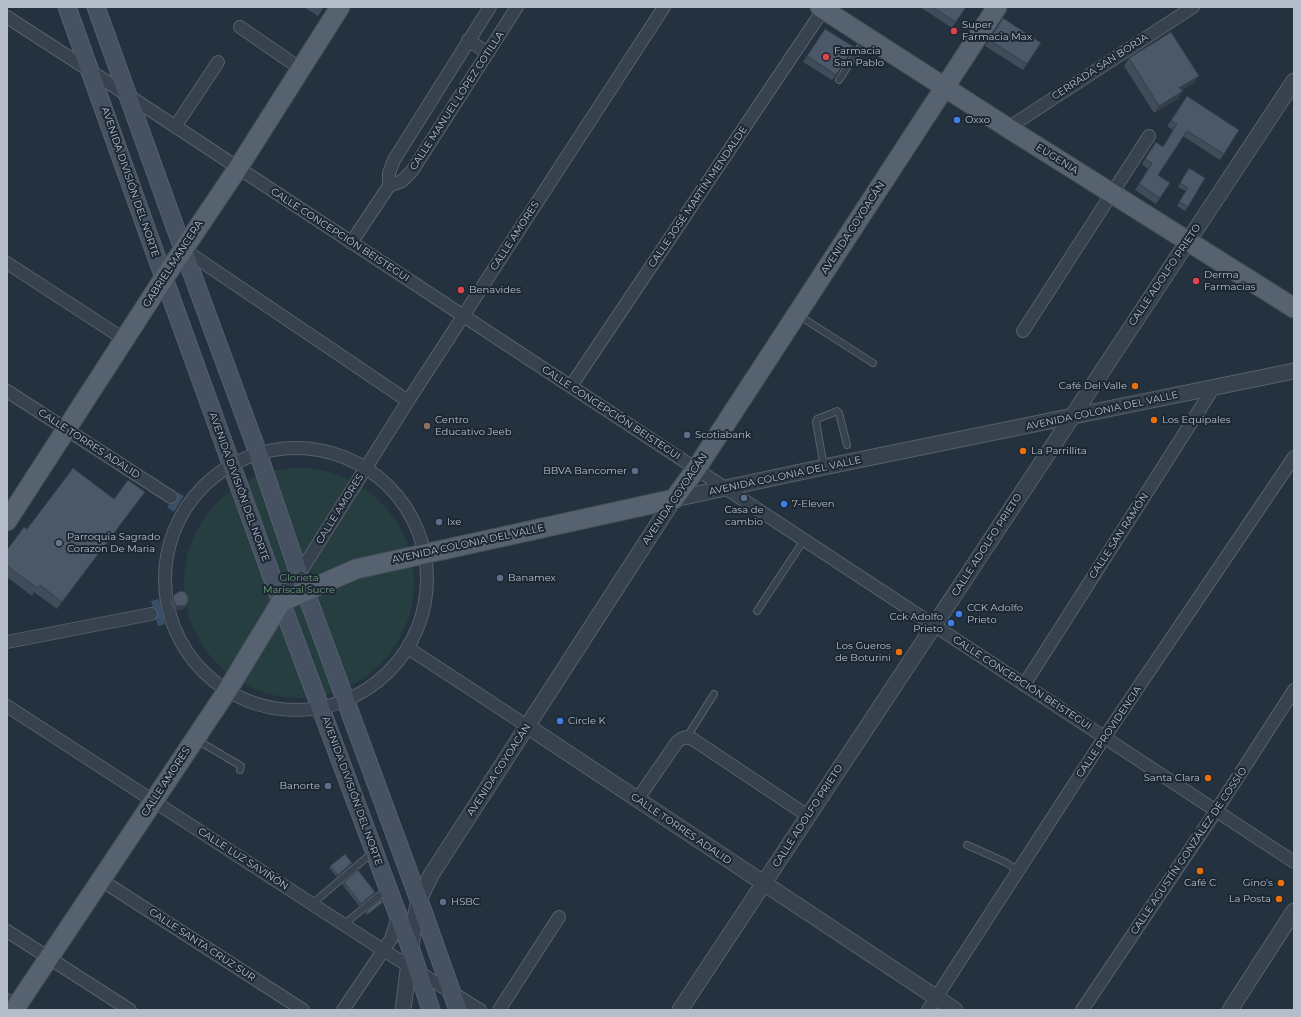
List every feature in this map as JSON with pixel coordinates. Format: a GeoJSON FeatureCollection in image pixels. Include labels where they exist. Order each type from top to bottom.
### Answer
{"type":"FeatureCollection","features":[{"type":"Feature","properties":{"kind":"main road","name":"AVENIDA DIVISIÓN DEL NORTE"},"geometry":{"type":"LineString","coordinates":[[67,7],[281,602],[410,947],[413,969],[431,1010]]}},
{"type":"Feature","properties":{"kind":"main road"},"geometry":{"type":"LineString","coordinates":[[96,7],[258,453],[302,582],[458,1010]]}},
{"type":"Feature","properties":{"kind":"main road","name":"GABRIEL MANCERA"},"geometry":{"type":"LineString","coordinates":[[7,521],[124,339],[238,168],[340,7]]}},
{"type":"Feature","properties":{"kind":"main road","name":"AVENIDA COYOACÁN"},"geometry":{"type":"LineString","coordinates":[[674,499],[696,469],[997,7]]}},
{"type":"Feature","properties":{"kind":"main road","name":"EUGENIA"},"geometry":{"type":"LineString","coordinates":[[823,8],[1008,128],[1294,308]]}},
{"type":"Feature","properties":{"kind":"main road","name":"AVENIDA COLONIA DEL VALLE"},"geometry":{"type":"LineString","coordinates":[[281,602],[302,582],[674,499]]}},
{"type":"Feature","properties":{"kind":"main road","name":"CALLE AMORES"},"geometry":{"type":"LineString","coordinates":[[13,1004],[48,958],[154,801],[227,691],[281,602]]}},
{"type":"Feature","properties":{"kind":"street"},"geometry":{"type":"LineString","coordinates":[[7,13],[11,7]]}},
{"type":"Feature","properties":{"kind":"street","name":"CALLE MANUEL LÓPEZ COTILLA"},"geometry":{"type":"LineString","coordinates":[[351,243],[389,186],[389,173],[394,160],[490,7]]}},
{"type":"Feature","properties":{"kind":"street","name":"CALLE MANUEL LÓPEZ COTILLA"},"geometry":{"type":"LineString","coordinates":[[389,186],[402,181],[412,171],[517,7]]}},
{"type":"Feature","properties":{"kind":"street","name":"CALLE AMORES"},"geometry":{"type":"LineString","coordinates":[[302,582],[365,468],[664,7]]}},
{"type":"Feature","properties":{"kind":"street","name":"CERRADA SAN BORJA"},"geometry":{"type":"LineString","coordinates":[[1008,128],[1193,7]]}},
{"type":"Feature","properties":{"kind":"street","name":"CALLE JOSÉ MARTÍN MENDALDE"},"geometry":{"type":"LineString","coordinates":[[571,386],[823,8]]}},
{"type":"Feature","properties":{"kind":"street","name":"CALLE CONCEPCIÓN BEISTEGUI"},"geometry":{"type":"LineString","coordinates":[[7,17],[1294,862]]}},
{"type":"Feature","properties":{"kind":"street"},"geometry":{"type":"LineString","coordinates":[[240,27],[301,69]]}},
{"type":"Feature","properties":{"kind":"street"},"geometry":{"type":"LineString","coordinates":[[468,40],[488,54]]}},
{"type":"Feature","properties":{"kind":"street"},"geometry":{"type":"LineString","coordinates":[[175,127],[218,62]]}},
{"type":"Feature","properties":{"kind":"street","name":"CALLE ADOLFO PRIETO"},"geometry":{"type":"LineString","coordinates":[[680,1010],[1294,81]]}},
{"type":"Feature","properties":{"kind":"street"},"geometry":{"type":"LineString","coordinates":[[1023,331],[1149,136]]}},
{"type":"Feature","properties":{"kind":"street"},"geometry":{"type":"LineString","coordinates":[[183,249],[408,401]]}},
{"type":"Feature","properties":{"kind":"street"},"geometry":{"type":"LineString","coordinates":[[7,263],[124,339]]}},
{"type":"Feature","properties":{"kind":"street","name":"AVENIDA COLONIA DEL VALLE"},"geometry":{"type":"LineString","coordinates":[[674,499],[1294,371]]}},
{"type":"Feature","properties":{"kind":"street","name":"CALLE SAN RAMÓN"},"geometry":{"type":"LineString","coordinates":[[1024,685],[1214,387]]}},
{"type":"Feature","properties":{"kind":"street","name":"CALLE TORRES ADALID"},"geometry":{"type":"LineString","coordinates":[[7,391],[170,497]]}},
{"type":"Feature","properties":{"kind":"street"},"geometry":{"type":"LineString","coordinates":[[279,449],[315,450],[349,460],[365,468],[385,483],[405,506],[419,534],[425,554],[427,583],[423,612],[413,640],[408,648],[392,669],[371,687],[346,700],[321,708],[301,710],[271,708],[242,699],[227,691],[204,673],[185,650],[172,624],[164,589],[166,556],[176,524],[185,507],[205,483],[231,464],[258,453],[279,449]]}},
{"type":"Feature","properties":{"kind":"street","name":"CALLE PROVIDENCIA"},"geometry":{"type":"LineString","coordinates":[[932,1004],[1104,738],[1294,457]]}},
{"type":"Feature","properties":{"kind":"street","name":"AVENIDA COYOACÁN"},"geometry":{"type":"LineString","coordinates":[[410,947],[419,900],[431,875],[674,499]]}},
{"type":"Feature","properties":{"kind":"street"},"geometry":{"type":"LineString","coordinates":[[7,642],[151,614]]}},
{"type":"Feature","properties":{"kind":"street","name":"CALLE TORRES ADALID"},"geometry":{"type":"LineString","coordinates":[[408,648],[764,883],[932,1004],[955,1010]]}},
{"type":"Feature","properties":{"kind":"street","name":"CALLE AGUSTÍN GONZÁLEZ DE COSSÍO"},"geometry":{"type":"LineString","coordinates":[[1082,1010],[1216,811],[1294,690]]}},
{"type":"Feature","properties":{"kind":"street","name":"CALLE LUZ SAVIÑÓN"},"geometry":{"type":"LineString","coordinates":[[7,706],[343,925],[480,1010]]}},
{"type":"Feature","properties":{"kind":"street"},"geometry":{"type":"LineString","coordinates":[[637,800],[677,742],[687,737],[694,740],[808,816]]}},
{"type":"Feature","properties":{"kind":"street","name":"CALLE SANTA CRUZ SUR"},"geometry":{"type":"LineString","coordinates":[[101,880],[303,1010]]}},
{"type":"Feature","properties":{"kind":"street"},"geometry":{"type":"LineString","coordinates":[[1230,1010],[1294,911]]}},
{"type":"Feature","properties":{"kind":"street"},"geometry":{"type":"LineString","coordinates":[[343,1010],[391,939],[398,916]]}},
{"type":"Feature","properties":{"kind":"street"},"geometry":{"type":"LineString","coordinates":[[499,1010],[559,917]]}},
{"type":"Feature","properties":{"kind":"street"},"geometry":{"type":"LineString","coordinates":[[7,931],[130,1010]]}},
{"type":"Feature","properties":{"kind":"street"},"geometry":{"type":"LineString","coordinates":[[383,950],[394,945],[410,947]]}},
{"type":"Feature","properties":{"kind":"street"},"geometry":{"type":"LineString","coordinates":[[403,1010],[413,969]]}},
{"type":"Feature","properties":{"kind":"lane"},"geometry":{"type":"LineString","coordinates":[[839,80],[867,37]]}},
{"type":"Feature","properties":{"kind":"lane"},"geometry":{"type":"LineString","coordinates":[[797,314],[873,363]]}},
{"type":"Feature","properties":{"kind":"lane"},"geometry":{"type":"LineString","coordinates":[[824,467],[816,422],[817,419],[835,412],[839,413],[847,445]]}},
{"type":"Feature","properties":{"kind":"lane"},"geometry":{"type":"LineString","coordinates":[[757,611],[804,540]]}},
{"type":"Feature","properties":{"kind":"lane"},"geometry":{"type":"LineString","coordinates":[[687,737],[714,694]]}},
{"type":"Feature","properties":{"kind":"lane"},"geometry":{"type":"LineString","coordinates":[[195,739],[242,766],[240,770]]}},
{"type":"Feature","properties":{"kind":"lane"},"geometry":{"type":"LineString","coordinates":[[967,845],[1005,862],[1018,871]]}},
{"type":"Feature","properties":{"kind":"lane"},"geometry":{"type":"LineString","coordinates":[[312,904],[374,851]]}},
{"type":"Feature","properties":{"kind":"lane"},"geometry":{"type":"LineString","coordinates":[[343,925],[388,888]]}},
{"type":"Feature","properties":{"kind":"green space","name":"Glorieta Mariscal Sucre"},"geometry":{"type":"Polygon","coordinates":[[[288,468],[310,468],[332,473],[353,481],[372,494],[388,510],[401,529],[409,550],[414,572],[412,605],[401,637],[388,656],[372,672],[353,685],[332,693],[310,698],[288,698],[266,693],[245,685],[226,672],[210,656],[197,637],[189,616],[184,594],[184,572],[189,550],[197,529],[210,510],[226,494],[245,481],[266,473],[288,468]]]}},
{"type":"Feature","properties":{"kind":"water"},"geometry":{"type":"Polygon","coordinates":[[[177,492],[184,496],[174,512],[167,507],[177,492]]]}},
{"type":"Feature","properties":{"kind":"water"},"geometry":{"type":"Polygon","coordinates":[[[159,599],[165,624],[158,626],[151,601],[159,599]]]}},
{"type":"Feature","properties":{"kind":"building"},"geometry":{"type":"Polygon","coordinates":[[[932,7],[966,7],[956,22],[932,7]]]}},
{"type":"Feature","properties":{"kind":"building"},"geometry":{"type":"Polygon","coordinates":[[[1003,18],[1041,43],[1027,64],[989,40],[1003,18]]]}},
{"type":"Feature","properties":{"kind":"building","name":"Farmacia San Pablo"},"geometry":{"type":"Polygon","coordinates":[[[825,29],[854,47],[836,75],[807,56],[825,29]]]}},
{"type":"Feature","properties":{"kind":"building"},"geometry":{"type":"Polygon","coordinates":[[[1171,32],[1199,76],[1179,88],[1183,91],[1159,106],[1129,58],[1171,32]]]}},
{"type":"Feature","properties":{"kind":"building"},"geometry":{"type":"Polygon","coordinates":[[[1187,96],[1239,130],[1224,154],[1187,131],[1158,175],[1170,183],[1160,198],[1139,184],[1152,163],[1145,159],[1156,142],[1163,147],[1177,124],[1171,121],[1187,96]]]}},
{"type":"Feature","properties":{"kind":"building"},"geometry":{"type":"Polygon","coordinates":[[[1189,168],[1205,178],[1188,207],[1179,202],[1188,188],[1180,183],[1189,168]]]}},
{"type":"Feature","properties":{"kind":"building","name":"Parroquia Sagrado Corazon De Maria"},"geometry":{"type":"Polygon","coordinates":[[[73,468],[114,499],[128,480],[145,492],[62,602],[40,585],[37,588],[7,566],[7,550],[24,527],[27,529],[73,468]]]}},
{"type":"Feature","properties":{"kind":"building"},"geometry":{"type":"Polygon","coordinates":[[[180,591],[185,592],[188,597],[188,602],[185,606],[177,606],[173,600],[174,595],[180,591]]]}},
{"type":"Feature","properties":{"kind":"building"},"geometry":{"type":"Polygon","coordinates":[[[345,854],[352,863],[338,875],[330,866],[345,854]]]}},
{"type":"Feature","properties":{"kind":"building"},"geometry":{"type":"Polygon","coordinates":[[[358,870],[375,892],[361,904],[344,882],[358,870]]]}},
{"type":"Feature","properties":{"kind":"building"},"geometry":{"type":"Polygon","coordinates":[[[381,899],[383,902],[368,914],[366,911],[381,899]]]}},
{"type":"Feature","properties":{"kind":"place","name":"Super Farmacia Max"},"geometry":{"type":"Point","coordinates":[954,31]}},
{"type":"Feature","properties":{"kind":"place","name":"Farmacia San Pablo"},"geometry":{"type":"Point","coordinates":[826,57]}},
{"type":"Feature","properties":{"kind":"place","name":"Oxxo"},"geometry":{"type":"Point","coordinates":[957,120]}},
{"type":"Feature","properties":{"kind":"place","name":"Derma Farmacias"},"geometry":{"type":"Point","coordinates":[1196,281]}},
{"type":"Feature","properties":{"kind":"place","name":"Benavides"},"geometry":{"type":"Point","coordinates":[461,290]}},
{"type":"Feature","properties":{"kind":"place","name":"Café Del Valle"},"geometry":{"type":"Point","coordinates":[1135,386]}},
{"type":"Feature","properties":{"kind":"place","name":"Los Equipales"},"geometry":{"type":"Point","coordinates":[1154,420]}},
{"type":"Feature","properties":{"kind":"place","name":"Centro Educativo Jeeb"},"geometry":{"type":"Point","coordinates":[427,426]}},
{"type":"Feature","properties":{"kind":"place","name":"Scotiabank"},"geometry":{"type":"Point","coordinates":[687,435]}},
{"type":"Feature","properties":{"kind":"place","name":"La Parrillita"},"geometry":{"type":"Point","coordinates":[1023,451]}},
{"type":"Feature","properties":{"kind":"place","name":"BBVA Bancomer"},"geometry":{"type":"Point","coordinates":[635,471]}},
{"type":"Feature","properties":{"kind":"place","name":"Casa de cambio"},"geometry":{"type":"Point","coordinates":[744,498]}},
{"type":"Feature","properties":{"kind":"place","name":"7-Eleven"},"geometry":{"type":"Point","coordinates":[784,504]}},
{"type":"Feature","properties":{"kind":"place","name":"Ixe"},"geometry":{"type":"Point","coordinates":[439,522]}},
{"type":"Feature","properties":{"kind":"place","name":"Parroquia Sagrado Corazon De Maria"},"geometry":{"type":"Point","coordinates":[59,543]}},
{"type":"Feature","properties":{"kind":"place","name":"Banamex"},"geometry":{"type":"Point","coordinates":[500,578]}},
{"type":"Feature","properties":{"kind":"place","name":"CCK Adolfo Prieto"},"geometry":{"type":"Point","coordinates":[959,614]}},
{"type":"Feature","properties":{"kind":"place","name":"Cck Adolfo Prieto"},"geometry":{"type":"Point","coordinates":[951,623]}},
{"type":"Feature","properties":{"kind":"place","name":"Los Gueros de Boturini"},"geometry":{"type":"Point","coordinates":[899,652]}},
{"type":"Feature","properties":{"kind":"place","name":"Circle K"},"geometry":{"type":"Point","coordinates":[560,721]}},
{"type":"Feature","properties":{"kind":"place","name":"Santa Clara"},"geometry":{"type":"Point","coordinates":[1208,778]}},
{"type":"Feature","properties":{"kind":"place","name":"Banorte"},"geometry":{"type":"Point","coordinates":[328,786]}},
{"type":"Feature","properties":{"kind":"place","name":"Café C"},"geometry":{"type":"Point","coordinates":[1200,871]}},
{"type":"Feature","properties":{"kind":"place","name":"Gino's"},"geometry":{"type":"Point","coordinates":[1281,883]}},
{"type":"Feature","properties":{"kind":"place","name":"La Posta"},"geometry":{"type":"Point","coordinates":[1279,899]}},
{"type":"Feature","properties":{"kind":"place","name":"HSBC"},"geometry":{"type":"Point","coordinates":[443,902]}}]}
